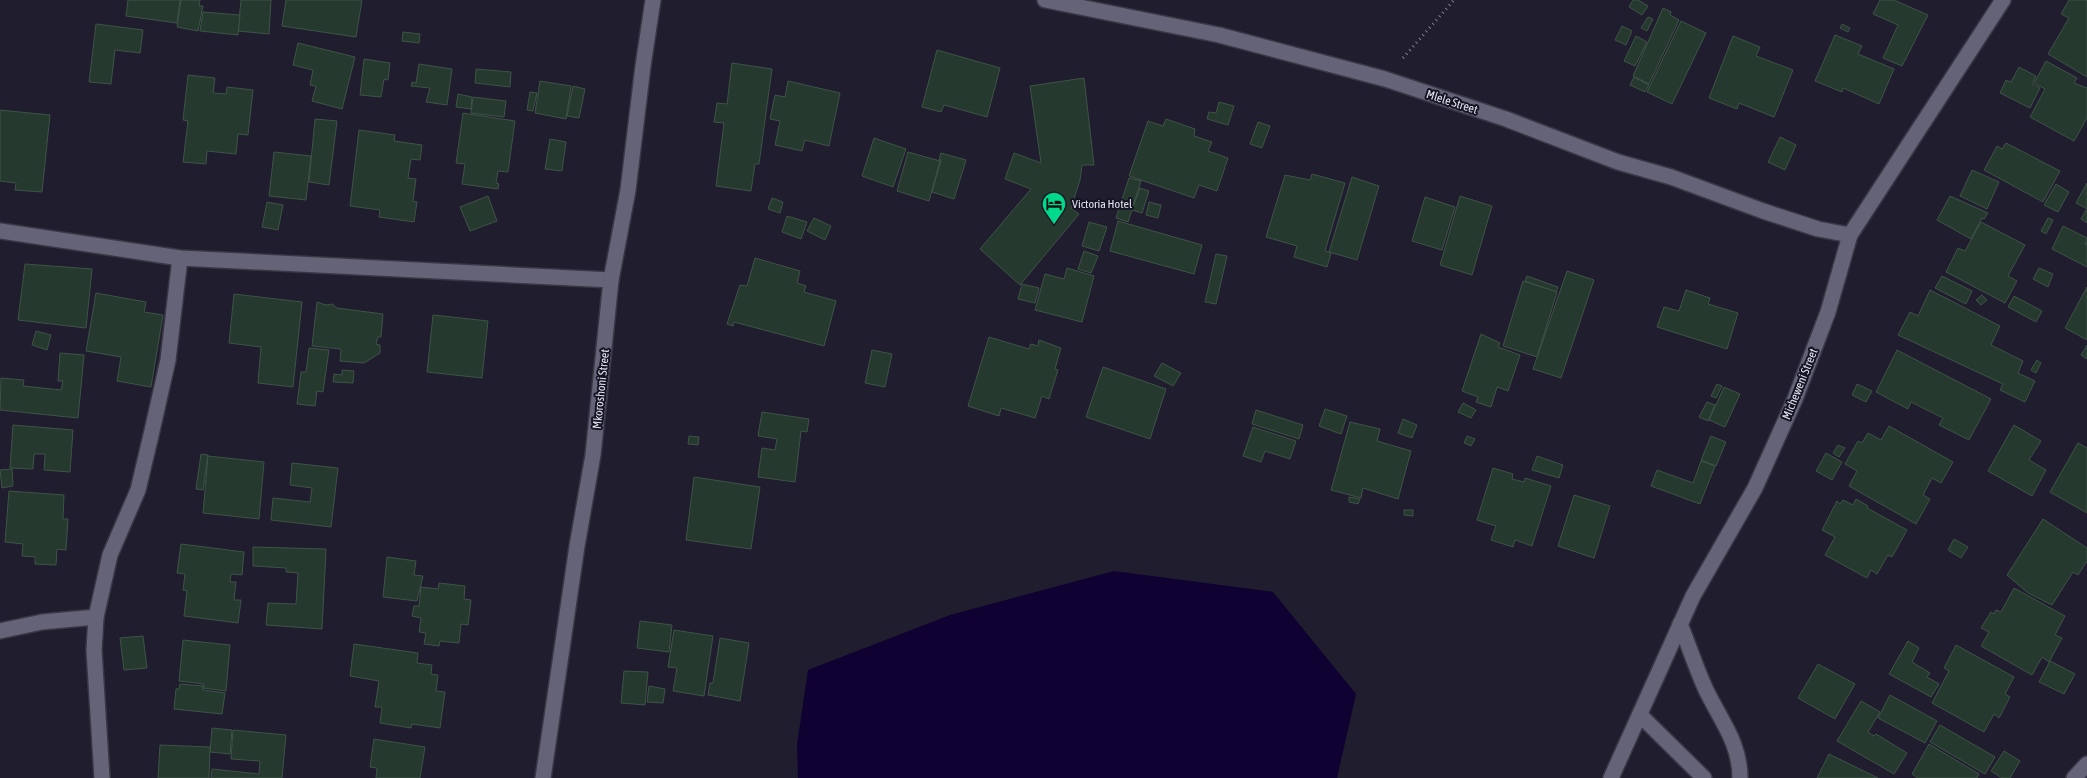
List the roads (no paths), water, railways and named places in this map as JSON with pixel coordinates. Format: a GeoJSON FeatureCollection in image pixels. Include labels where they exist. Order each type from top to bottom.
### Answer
{"type":"FeatureCollection","features":[{"type":"Feature","properties":{"kind":"street","name":"Mkoroshoni Street"},"geometry":{"type":"LineString","coordinates":[[542,778],[577,546],[593,455],[611,280],[628,190],[653,0]]}},
{"type":"Feature","properties":{"kind":"street","name":"Mlele Street"},"geometry":{"type":"LineString","coordinates":[[1045,0],[1219,35],[1385,79],[1506,119],[1618,162],[1671,177],[1763,212],[1818,229],[1850,235]]}},
{"type":"Feature","properties":{"kind":"street","name":"Micheweni Street"},"geometry":{"type":"LineString","coordinates":[[1611,778],[1693,596],[1755,488],[1795,399],[1828,312],[1850,235],[2003,0]]}},
{"type":"Feature","properties":{"kind":"street"},"geometry":{"type":"LineString","coordinates":[[0,231],[180,258],[611,280]]}},
{"type":"Feature","properties":{"kind":"street"},"geometry":{"type":"LineString","coordinates":[[102,778],[94,650],[96,616],[110,555],[138,490],[152,431],[168,360],[180,258]]}},
{"type":"Feature","properties":{"kind":"street"},"geometry":{"type":"LineString","coordinates":[[0,631],[42,622],[96,616]]}},
{"type":"Feature","properties":{"kind":"street"},"geometry":{"type":"LineString","coordinates":[[1680,624],[1707,692],[1732,736],[1740,760],[1740,778]]}},
{"type":"Feature","properties":{"kind":"street"},"geometry":{"type":"LineString","coordinates":[[1640,715],[1704,778]]}},
{"type":"Feature","properties":{"kind":"street"},"geometry":{"type":"LineString","coordinates":[[2074,778],[2087,764]]}},
{"type":"Feature","properties":{"kind":"place","name":"Victoria Hotel"},"geometry":{"type":"Point","coordinates":[1054,225]}}]}
